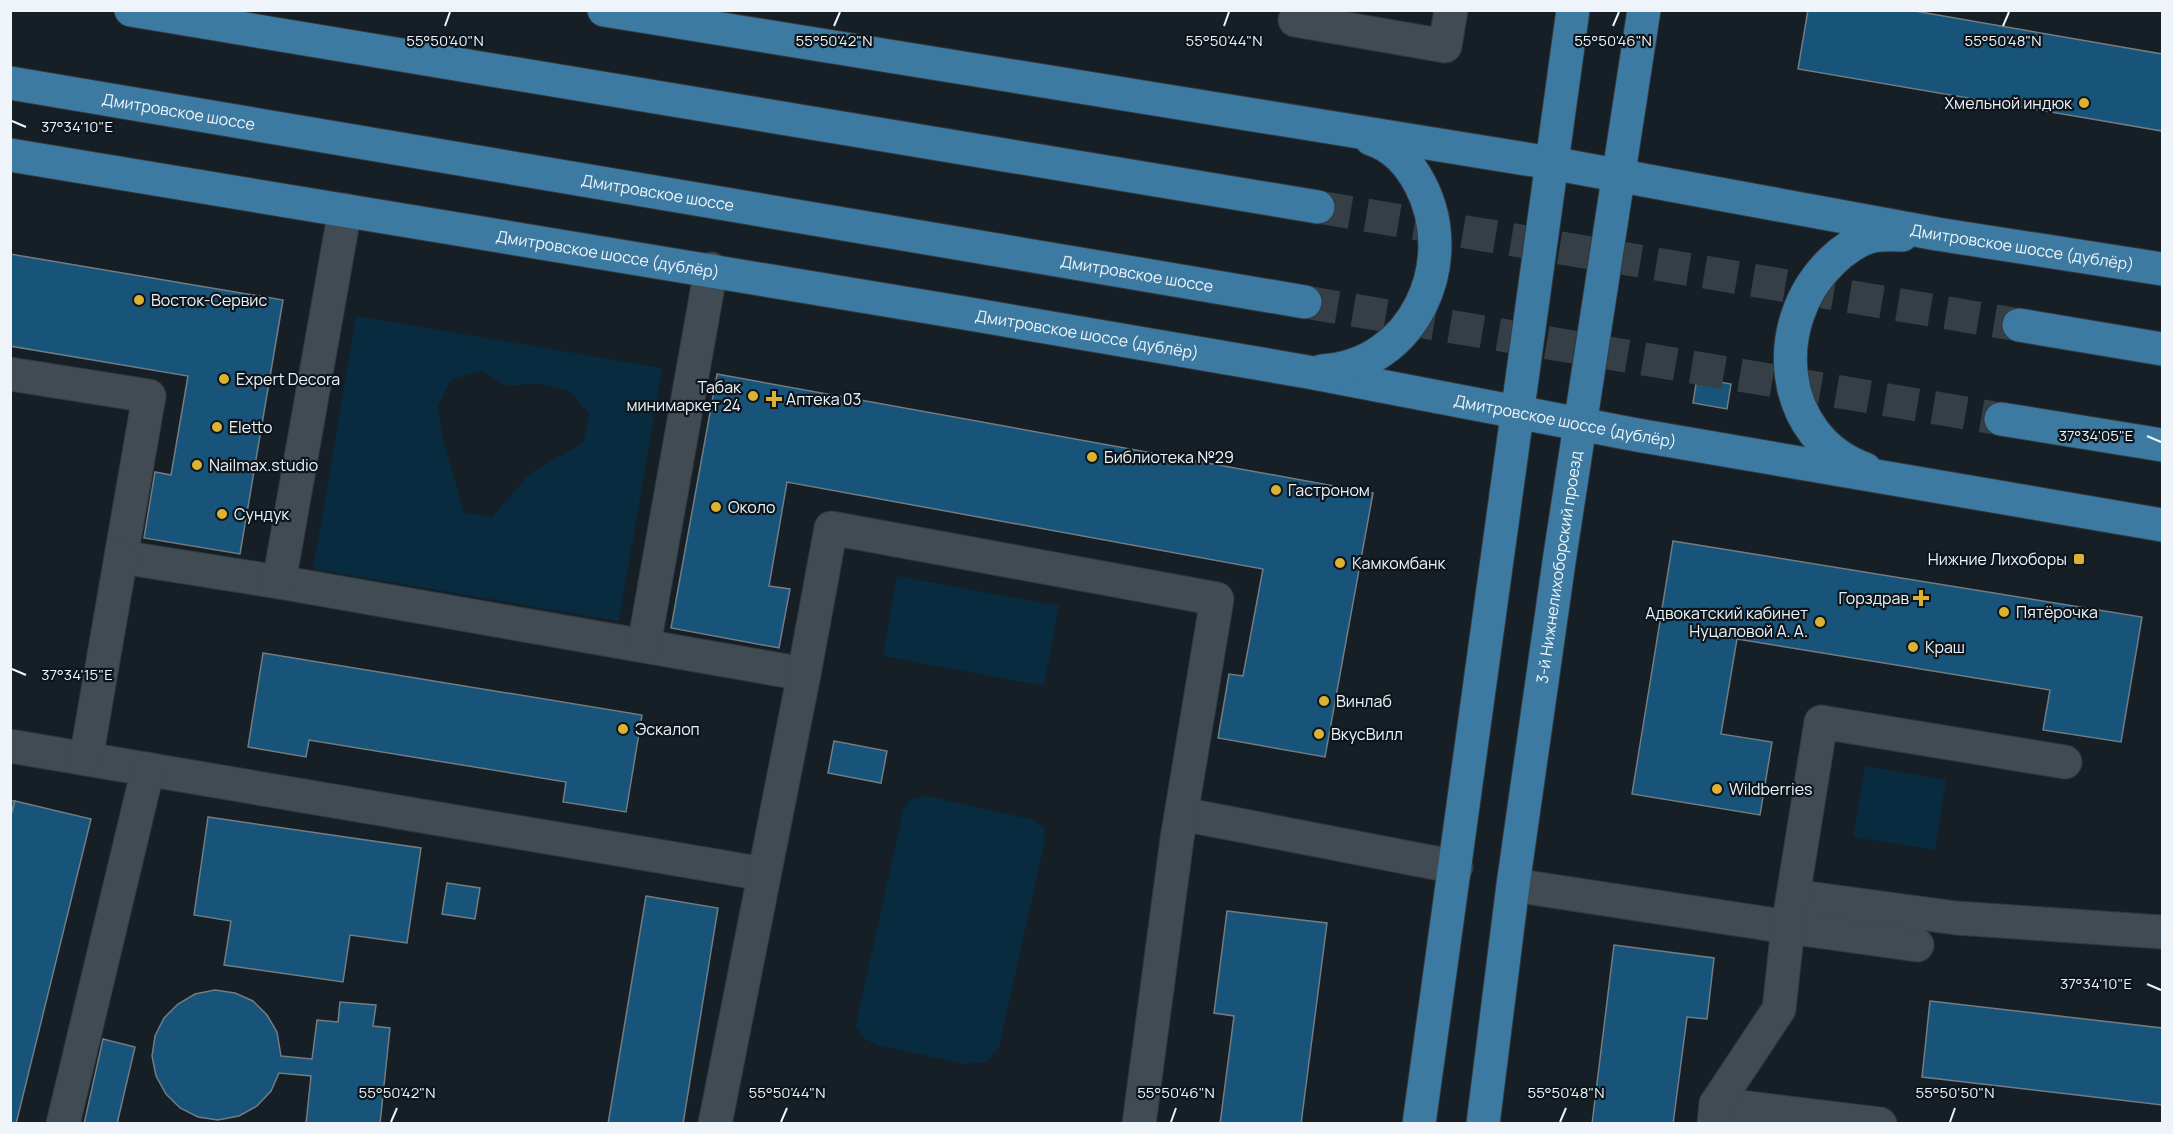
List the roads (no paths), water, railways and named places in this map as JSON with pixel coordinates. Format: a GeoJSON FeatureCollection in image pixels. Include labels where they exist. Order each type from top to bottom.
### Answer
{"type":"FeatureCollection","features":[{"type":"Feature","properties":{"kind":"main road"},"geometry":{"type":"LineString","coordinates":[[131,10],[1318,207]]}},
{"type":"Feature","properties":{"kind":"main road","name":"Дмитровское шоссе (дублёр)"},"geometry":{"type":"LineString","coordinates":[[604,10],[720,20],[1354,132],[1551,163],[1937,234],[2163,269]]}},
{"type":"Feature","properties":{"kind":"main road"},"geometry":{"type":"LineString","coordinates":[[1419,1124],[1574,10]]}},
{"type":"Feature","properties":{"kind":"main road","name":"3-й Нижнелихоборский проезд"},"geometry":{"type":"LineString","coordinates":[[1483,1124],[1513,885],[1579,424],[1644,10]]}},
{"type":"Feature","properties":{"kind":"main road","name":"Дмитровское шоссе"},"geometry":{"type":"LineString","coordinates":[[10,83],[1305,302]]}},
{"type":"Feature","properties":{"kind":"main road"},"geometry":{"type":"LineString","coordinates":[[1308,372],[1334,371],[1356,364],[1376,354],[1394,340],[1421,306],[1430,285],[1435,263],[1436,241],[1433,218],[1427,197],[1417,177],[1387,144],[1354,132]]}},
{"type":"Feature","properties":{"kind":"main road","name":"Дмитровское шоссе (дублёр)"},"geometry":{"type":"LineString","coordinates":[[10,155],[711,269],[1308,372],[1518,414],[2163,525]]}},
{"type":"Feature","properties":{"kind":"main road"},"geometry":{"type":"LineString","coordinates":[[1893,480],[1852,465],[1819,437],[1806,418],[1791,377],[1792,333],[1797,312],[1819,273],[1853,245],[1873,236],[1937,234]]}},
{"type":"Feature","properties":{"kind":"main road"},"geometry":{"type":"LineString","coordinates":[[2019,325],[2163,349]]}},
{"type":"Feature","properties":{"kind":"main road"},"geometry":{"type":"LineString","coordinates":[[2001,419],[2163,445]]}},
{"type":"Feature","properties":{"kind":"lane"},"geometry":{"type":"LineString","coordinates":[[1295,20],[1445,46],[1451,10]]}},
{"type":"Feature","properties":{"kind":"lane"},"geometry":{"type":"LineString","coordinates":[[279,582],[345,210]]}},
{"type":"Feature","properties":{"kind":"lane"},"geometry":{"type":"LineString","coordinates":[[644,645],[711,269]]}},
{"type":"Feature","properties":{"kind":"lane"},"geometry":{"type":"LineString","coordinates":[[10,374],[149,396],[86,759]]}},
{"type":"Feature","properties":{"kind":"lane"},"geometry":{"type":"LineString","coordinates":[[715,1124],[831,528],[1217,599],[1182,814],[1139,1124]]}},
{"type":"Feature","properties":{"kind":"lane"},"geometry":{"type":"LineString","coordinates":[[121,557],[279,582],[804,674]]}},
{"type":"Feature","properties":{"kind":"lane"},"geometry":{"type":"LineString","coordinates":[[1880,1124],[1715,1114],[1779,1009],[1788,927],[1821,723],[2066,762]]}},
{"type":"Feature","properties":{"kind":"lane"},"geometry":{"type":"LineString","coordinates":[[10,746],[764,874]]}},
{"type":"Feature","properties":{"kind":"lane"},"geometry":{"type":"LineString","coordinates":[[63,1124],[148,769]]}},
{"type":"Feature","properties":{"kind":"lane"},"geometry":{"type":"LineString","coordinates":[[1182,814],[1456,867]]}},
{"type":"Feature","properties":{"kind":"lane"},"geometry":{"type":"LineString","coordinates":[[1513,885],[1917,945]]}},
{"type":"Feature","properties":{"kind":"lane"},"geometry":{"type":"LineString","coordinates":[[1793,896],[1956,918],[2163,932]]}},
{"type":"Feature","properties":{"kind":"tunnel"},"geometry":{"type":"LineString","coordinates":[[1318,207],[2019,325]]}},
{"type":"Feature","properties":{"kind":"tunnel"},"geometry":{"type":"LineString","coordinates":[[1305,302],[2001,419]]}},
{"type":"Feature","properties":{"kind":"place","name":"Хмельной индюк"},"geometry":{"type":"Point","coordinates":[2084,103]}},
{"type":"Feature","properties":{"kind":"place","name":"Восток-Сервис"},"geometry":{"type":"Point","coordinates":[139,300]}},
{"type":"Feature","properties":{"kind":"place","name":"Expert Decora"},"geometry":{"type":"Point","coordinates":[224,379]}},
{"type":"Feature","properties":{"kind":"place","name":"Табак минимаркет 24"},"geometry":{"type":"Point","coordinates":[753,396]}},
{"type":"Feature","properties":{"kind":"place","name":"Аптека 03"},"geometry":{"type":"Point","coordinates":[774,399]}},
{"type":"Feature","properties":{"kind":"place","name":"Eletto"},"geometry":{"type":"Point","coordinates":[217,427]}},
{"type":"Feature","properties":{"kind":"place","name":"Библиотека №29"},"geometry":{"type":"Point","coordinates":[1092,457]}},
{"type":"Feature","properties":{"kind":"place","name":"Nailmax.studio"},"geometry":{"type":"Point","coordinates":[197,465]}},
{"type":"Feature","properties":{"kind":"place","name":"Гастроном"},"geometry":{"type":"Point","coordinates":[1276,490]}},
{"type":"Feature","properties":{"kind":"place","name":"Около"},"geometry":{"type":"Point","coordinates":[716,507]}},
{"type":"Feature","properties":{"kind":"place","name":"Сундук"},"geometry":{"type":"Point","coordinates":[222,514]}},
{"type":"Feature","properties":{"kind":"place","name":"Нижние Лихоборы"},"geometry":{"type":"Point","coordinates":[2079,559]}},
{"type":"Feature","properties":{"kind":"place","name":"Камкомбанк"},"geometry":{"type":"Point","coordinates":[1340,563]}},
{"type":"Feature","properties":{"kind":"place","name":"Горздрав"},"geometry":{"type":"Point","coordinates":[1921,598]}},
{"type":"Feature","properties":{"kind":"place","name":"Пятёрочка"},"geometry":{"type":"Point","coordinates":[2004,612]}},
{"type":"Feature","properties":{"kind":"place","name":"Адвокатский кабинет Нуцаловой А. А."},"geometry":{"type":"Point","coordinates":[1820,622]}},
{"type":"Feature","properties":{"kind":"place","name":"Краш"},"geometry":{"type":"Point","coordinates":[1913,647]}},
{"type":"Feature","properties":{"kind":"place","name":"Винлаб"},"geometry":{"type":"Point","coordinates":[1324,701]}},
{"type":"Feature","properties":{"kind":"place","name":"Эскалоп"},"geometry":{"type":"Point","coordinates":[623,729]}},
{"type":"Feature","properties":{"kind":"place","name":"ВкусВилл"},"geometry":{"type":"Point","coordinates":[1319,734]}},
{"type":"Feature","properties":{"kind":"place","name":"Wildberries"},"geometry":{"type":"Point","coordinates":[1717,789]}}]}
